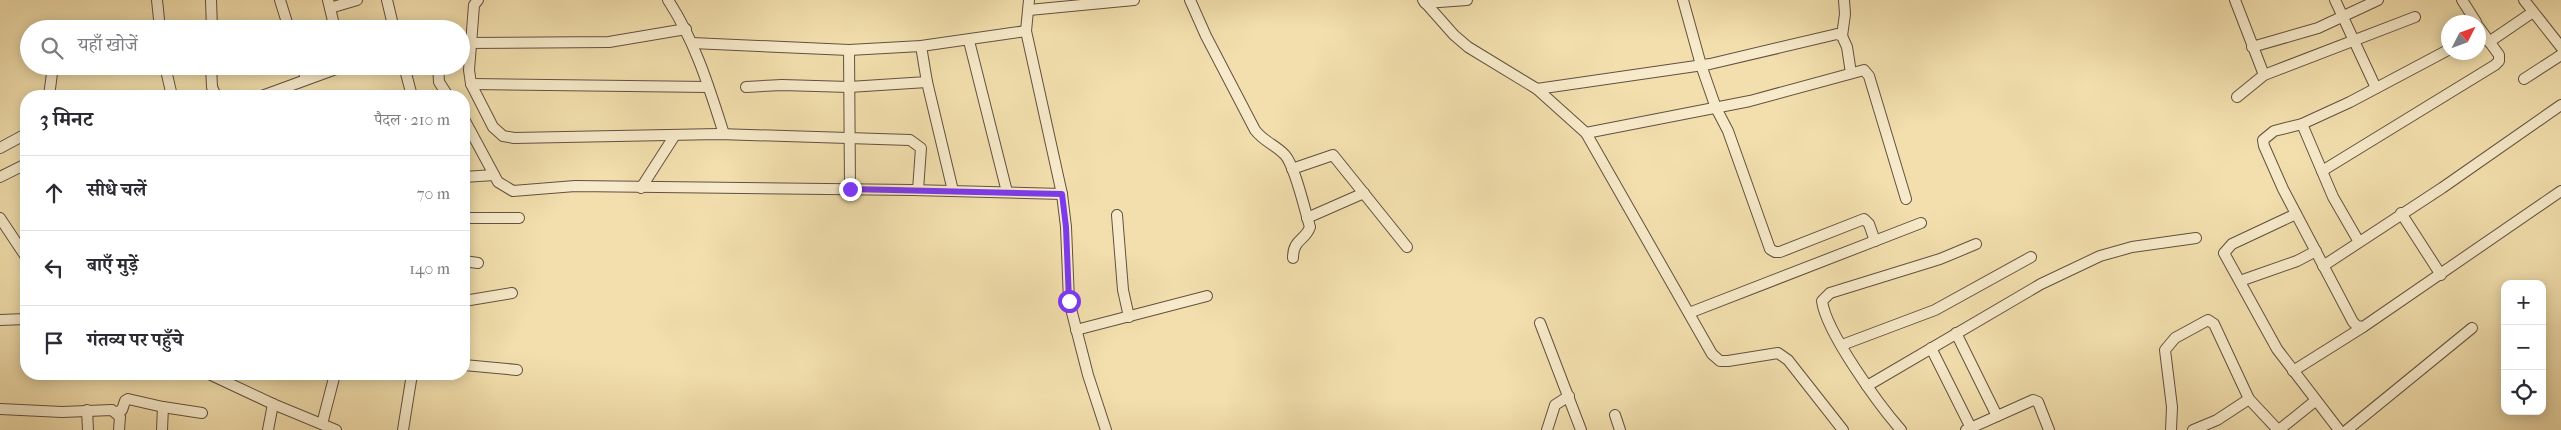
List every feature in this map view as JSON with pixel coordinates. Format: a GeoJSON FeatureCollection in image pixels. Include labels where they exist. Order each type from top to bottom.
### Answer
{"type":"FeatureCollection","features":[{"type":"Feature","properties":{"kind":"street"},"geometry":{"type":"LineString","coordinates":[[157,0],[159,20]]}},
{"type":"Feature","properties":{"kind":"street"},"geometry":{"type":"LineString","coordinates":[[211,0],[212,20]]}},
{"type":"Feature","properties":{"kind":"street"},"geometry":{"type":"LineString","coordinates":[[280,0],[286,20]]}},
{"type":"Feature","properties":{"kind":"street"},"geometry":{"type":"LineString","coordinates":[[333,20],[329,4],[358,0]]}},
{"type":"Feature","properties":{"kind":"street"},"geometry":{"type":"LineString","coordinates":[[387,0],[392,20]]}},
{"type":"Feature","properties":{"kind":"street"},"geometry":{"type":"LineString","coordinates":[[478,0],[474,5],[470,70],[471,84],[493,127],[508,137],[724,134],[910,140],[916,142],[921,152],[918,190]]}},
{"type":"Feature","properties":{"kind":"street"},"geometry":{"type":"LineString","coordinates":[[668,0],[686,28],[724,134]]}},
{"type":"Feature","properties":{"kind":"street"},"geometry":{"type":"LineString","coordinates":[[1106,430],[1069,301],[1066,227],[1062,194],[1026,31],[1029,5],[1134,0]]}},
{"type":"Feature","properties":{"kind":"street"},"geometry":{"type":"LineString","coordinates":[[1190,0],[1206,36],[1255,130],[1261,138],[1286,155],[1292,169],[1310,228],[1296,243],[1293,258]]}},
{"type":"Feature","properties":{"kind":"street"},"geometry":{"type":"LineString","coordinates":[[1424,2],[1467,0]]}},
{"type":"Feature","properties":{"kind":"street"},"geometry":{"type":"LineString","coordinates":[[1683,0],[1701,65],[1716,108],[1728,131],[1770,249],[1780,252],[1864,219],[1870,224],[1875,241]]}},
{"type":"Feature","properties":{"kind":"street"},"geometry":{"type":"LineString","coordinates":[[1844,0],[1845,14],[1842,36],[1847,47],[1851,73]]}},
{"type":"Feature","properties":{"kind":"street"},"geometry":{"type":"LineString","coordinates":[[2235,0],[2264,75]]}},
{"type":"Feature","properties":{"kind":"street"},"geometry":{"type":"LineString","coordinates":[[2335,0],[2376,88]]}},
{"type":"Feature","properties":{"kind":"street"},"geometry":{"type":"LineString","coordinates":[[2252,47],[2298,35],[2342,18],[2378,0]]}},
{"type":"Feature","properties":{"kind":"street"},"geometry":{"type":"LineString","coordinates":[[2462,0],[2471,15]]}},
{"type":"Feature","properties":{"kind":"street"},"geometry":{"type":"LineString","coordinates":[[2524,0],[2561,47]]}},
{"type":"Feature","properties":{"kind":"street"},"geometry":{"type":"LineString","coordinates":[[1424,2],[1454,35],[1468,47],[1537,89],[1586,133],[1712,354],[1720,361],[1778,353],[1788,360],[1839,429]]}},
{"type":"Feature","properties":{"kind":"street"},"geometry":{"type":"LineString","coordinates":[[2490,42],[2533,12]]}},
{"type":"Feature","properties":{"kind":"street"},"geometry":{"type":"LineString","coordinates":[[2237,97],[2264,75],[2416,17]]}},
{"type":"Feature","properties":{"kind":"street"},"geometry":{"type":"LineString","coordinates":[[470,43],[608,42],[686,28]]}},
{"type":"Feature","properties":{"kind":"street"},"geometry":{"type":"LineString","coordinates":[[692,43],[849,50],[969,41],[1026,31]]}},
{"type":"Feature","properties":{"kind":"street"},"geometry":{"type":"LineString","coordinates":[[1537,89],[1701,65],[1831,36],[1842,36]]}},
{"type":"Feature","properties":{"kind":"street"},"geometry":{"type":"LineString","coordinates":[[2322,171],[2495,65],[2499,61],[2499,56],[2486,37]]}},
{"type":"Feature","properties":{"kind":"street"},"geometry":{"type":"LineString","coordinates":[[969,41],[1007,192]]}},
{"type":"Feature","properties":{"kind":"street"},"geometry":{"type":"LineString","coordinates":[[922,46],[927,82],[953,191]]}},
{"type":"Feature","properties":{"kind":"street"},"geometry":{"type":"LineString","coordinates":[[849,50],[850,189]]}},
{"type":"Feature","properties":{"kind":"street"},"geometry":{"type":"LineString","coordinates":[[2363,327],[2357,326],[2353,322],[2323,266],[2296,214],[2264,146],[2263,140],[2274,131],[2302,124],[2441,54]]}},
{"type":"Feature","properties":{"kind":"street"},"geometry":{"type":"LineString","coordinates":[[2524,79],[2561,55]]}},
{"type":"Feature","properties":{"kind":"street"},"geometry":{"type":"LineString","coordinates":[[1586,133],[1716,108],[1864,70],[1869,76],[1906,199]]}},
{"type":"Feature","properties":{"kind":"street"},"geometry":{"type":"LineString","coordinates":[[50,90],[52,75]]}},
{"type":"Feature","properties":{"kind":"street"},"geometry":{"type":"LineString","coordinates":[[167,75],[171,90]]}},
{"type":"Feature","properties":{"kind":"street"},"geometry":{"type":"LineString","coordinates":[[211,75],[213,90]]}},
{"type":"Feature","properties":{"kind":"street"},"geometry":{"type":"LineString","coordinates":[[305,75],[306,79]]}},
{"type":"Feature","properties":{"kind":"street"},"geometry":{"type":"LineString","coordinates":[[278,90],[318,75]]}},
{"type":"Feature","properties":{"kind":"street"},"geometry":{"type":"LineString","coordinates":[[406,75],[410,90]]}},
{"type":"Feature","properties":{"kind":"street"},"geometry":{"type":"LineString","coordinates":[[439,75],[439,82],[444,90]]}},
{"type":"Feature","properties":{"kind":"street"},"geometry":{"type":"LineString","coordinates":[[746,86],[782,84],[849,86],[927,82]]}},
{"type":"Feature","properties":{"kind":"street"},"geometry":{"type":"LineString","coordinates":[[471,84],[708,87]]}},
{"type":"Feature","properties":{"kind":"street"},"geometry":{"type":"LineString","coordinates":[[2323,266],[2511,141],[2561,105]]}},
{"type":"Feature","properties":{"kind":"street"},"geometry":{"type":"LineString","coordinates":[[2302,124],[2322,171],[2359,242]]}},
{"type":"Feature","properties":{"kind":"street"},"geometry":{"type":"LineString","coordinates":[[470,130],[494,174],[504,187],[513,191],[575,186],[918,190],[1062,194]]}},
{"type":"Feature","properties":{"kind":"street"},"geometry":{"type":"LineString","coordinates":[[641,188],[675,135]]}},
{"type":"Feature","properties":{"kind":"street"},"geometry":{"type":"LineString","coordinates":[[0,148],[20,137]]}},
{"type":"Feature","properties":{"kind":"street"},"geometry":{"type":"LineString","coordinates":[[1292,169],[1332,154],[1407,247]]}},
{"type":"Feature","properties":{"kind":"street"},"geometry":{"type":"LineString","coordinates":[[0,177],[20,167]]}},
{"type":"Feature","properties":{"kind":"street"},"geometry":{"type":"LineString","coordinates":[[470,176],[494,174]]}},
{"type":"Feature","properties":{"kind":"street"},"geometry":{"type":"LineString","coordinates":[[2293,371],[2441,275],[2561,191]]}},
{"type":"Feature","properties":{"kind":"street"},"geometry":{"type":"LineString","coordinates":[[1307,218],[1364,193]]}},
{"type":"Feature","properties":{"kind":"street"},"geometry":{"type":"LineString","coordinates":[[2401,213],[2441,275]]}},
{"type":"Feature","properties":{"kind":"street"},"geometry":{"type":"LineString","coordinates":[[2296,214],[2226,248],[2224,252],[2225,258],[2240,281],[2259,320],[2293,371],[2339,430]]}},
{"type":"Feature","properties":{"kind":"street"},"geometry":{"type":"LineString","coordinates":[[1117,215],[1123,290],[1129,317]]}},
{"type":"Feature","properties":{"kind":"street"},"geometry":{"type":"LineString","coordinates":[[0,218],[20,248]]}},
{"type":"Feature","properties":{"kind":"street"},"geometry":{"type":"LineString","coordinates":[[470,218],[519,218]]}},
{"type":"Feature","properties":{"kind":"street"},"geometry":{"type":"LineString","coordinates":[[1689,313],[1921,223]]}},
{"type":"Feature","properties":{"kind":"street"},"geometry":{"type":"LineString","coordinates":[[1867,386],[2042,284],[2100,256],[2132,247],[2196,238]]}},
{"type":"Feature","properties":{"kind":"street"},"geometry":{"type":"LineString","coordinates":[[1901,430],[1867,386],[1842,345],[1823,306],[1825,296],[1940,259],[1976,244]]}},
{"type":"Feature","properties":{"kind":"street"},"geometry":{"type":"LineString","coordinates":[[2240,281],[2297,261],[2316,251]]}},
{"type":"Feature","properties":{"kind":"street"},"geometry":{"type":"LineString","coordinates":[[1842,345],[1935,310],[2031,256]]}},
{"type":"Feature","properties":{"kind":"street"},"geometry":{"type":"LineString","coordinates":[[470,261],[478,262]]}},
{"type":"Feature","properties":{"kind":"street"},"geometry":{"type":"LineString","coordinates":[[470,300],[512,293]]}},
{"type":"Feature","properties":{"kind":"street"},"geometry":{"type":"LineString","coordinates":[[1076,330],[1207,296]]}},
{"type":"Feature","properties":{"kind":"street"},"geometry":{"type":"LineString","coordinates":[[0,320],[20,319]]}},
{"type":"Feature","properties":{"kind":"street"},"geometry":{"type":"LineString","coordinates":[[2170,430],[2172,407],[2165,350],[2175,338],[2204,321],[2211,320],[2214,324],[2249,399],[2278,430],[2315,401]]}},
{"type":"Feature","properties":{"kind":"street"},"geometry":{"type":"LineString","coordinates":[[1540,323],[1581,430]]}},
{"type":"Feature","properties":{"kind":"street"},"geometry":{"type":"LineString","coordinates":[[2347,430],[2472,328]]}},
{"type":"Feature","properties":{"kind":"street"},"geometry":{"type":"LineString","coordinates":[[1956,333],[1997,416]]}},
{"type":"Feature","properties":{"kind":"street"},"geometry":{"type":"LineString","coordinates":[[1931,348],[1968,429],[2036,400],[2049,430]]}},
{"type":"Feature","properties":{"kind":"street"},"geometry":{"type":"LineString","coordinates":[[470,366],[517,370]]}},
{"type":"Feature","properties":{"kind":"street"},"geometry":{"type":"LineString","coordinates":[[223,380],[273,404],[336,430]]}},
{"type":"Feature","properties":{"kind":"street"},"geometry":{"type":"LineString","coordinates":[[322,424],[333,380]]}},
{"type":"Feature","properties":{"kind":"street"},"geometry":{"type":"LineString","coordinates":[[403,430],[411,380]]}},
{"type":"Feature","properties":{"kind":"street"},"geometry":{"type":"LineString","coordinates":[[1547,430],[1555,406],[1569,396]]}},
{"type":"Feature","properties":{"kind":"street"},"geometry":{"type":"LineString","coordinates":[[117,412],[122,410],[125,401],[128,399],[163,407],[202,412]]}},
{"type":"Feature","properties":{"kind":"street"},"geometry":{"type":"LineString","coordinates":[[2193,430],[2217,420],[2249,399]]}},
{"type":"Feature","properties":{"kind":"street"},"geometry":{"type":"LineString","coordinates":[[268,430],[273,404]]}},
{"type":"Feature","properties":{"kind":"street"},"geometry":{"type":"LineString","coordinates":[[162,430],[163,407]]}},
{"type":"Feature","properties":{"kind":"street"},"geometry":{"type":"LineString","coordinates":[[0,409],[39,412],[112,410],[117,412],[120,417],[118,430]]}},
{"type":"Feature","properties":{"kind":"street"},"geometry":{"type":"LineString","coordinates":[[87,410],[88,430]]}},
{"type":"Feature","properties":{"kind":"street"},"geometry":{"type":"LineString","coordinates":[[1616,416],[1620,430]]}},
{"type":"Feature","properties":{"kind":"route"},"geometry":{"type":"LineString","coordinates":[[850,189],[1062,194],[1066,227],[1069,301]]}}]}
